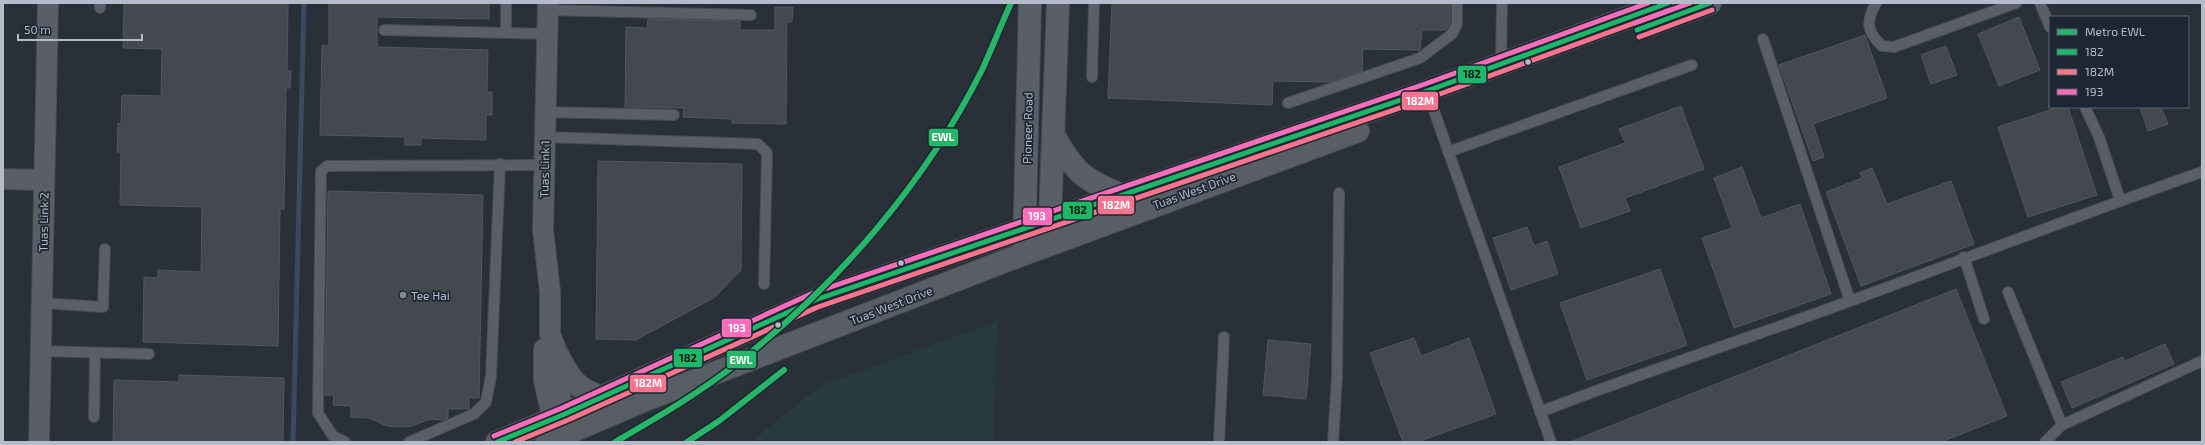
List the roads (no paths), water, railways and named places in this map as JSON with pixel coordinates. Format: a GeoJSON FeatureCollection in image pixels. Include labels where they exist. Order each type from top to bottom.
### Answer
{"type":"FeatureCollection","features":[{"type":"Feature","properties":{"kind":"main road","name":"Tuas West Drive"},"geometry":{"type":"LineString","coordinates":[[1500,72],[1668,3]]}},
{"type":"Feature","properties":{"kind":"main road","name":"Tuas West Drive"},"geometry":{"type":"LineString","coordinates":[[497,442],[559,429],[644,400],[1429,98],[1500,72],[1710,3]]}},
{"type":"Feature","properties":{"kind":"main road","name":"Tuas West Drive"},"geometry":{"type":"LineString","coordinates":[[559,429],[602,397],[815,300],[1024,228],[1429,98]]}},
{"type":"Feature","properties":{"kind":"main road"},"geometry":{"type":"LineString","coordinates":[[553,343],[577,385],[588,393],[602,397]]}},
{"type":"Feature","properties":{"kind":"street","name":"Tuas Link 2"},"geometry":{"type":"LineString","coordinates":[[38,442],[48,3]]}},
{"type":"Feature","properties":{"kind":"street","name":"Pioneer Road"},"geometry":{"type":"LineString","coordinates":[[1024,253],[1030,3]]}},
{"type":"Feature","properties":{"kind":"street"},"geometry":{"type":"LineString","coordinates":[[1045,245],[1050,220],[1058,3]]}},
{"type":"Feature","properties":{"kind":"street","name":"Tuas Link 1"},"geometry":{"type":"LineString","coordinates":[[548,7],[543,229],[550,292],[553,343],[561,402],[559,429]]}},
{"type":"Feature","properties":{"kind":"street"},"geometry":{"type":"LineString","coordinates":[[1054,136],[1069,163],[1083,177],[1099,186],[1124,196]]}},
{"type":"Feature","properties":{"kind":"street"},"geometry":{"type":"LineString","coordinates":[[3,179],[44,180]]}},
{"type":"Feature","properties":{"kind":"lane"},"geometry":{"type":"LineString","coordinates":[[506,3],[506,33]]}},
{"type":"Feature","properties":{"kind":"lane"},"geometry":{"type":"LineString","coordinates":[[1092,77],[1094,3]]}},
{"type":"Feature","properties":{"kind":"lane"},"geometry":{"type":"LineString","coordinates":[[1288,103],[1420,58],[1452,34],[1457,24],[1457,3]]}},
{"type":"Feature","properties":{"kind":"lane"},"geometry":{"type":"LineString","coordinates":[[1500,72],[1502,3]]}},
{"type":"Feature","properties":{"kind":"lane"},"geometry":{"type":"LineString","coordinates":[[1876,3],[1869,17],[1869,25],[1874,39],[1882,46],[1894,47],[2016,3]]}},
{"type":"Feature","properties":{"kind":"lane"},"geometry":{"type":"LineString","coordinates":[[2040,3],[2049,25]]}},
{"type":"Feature","properties":{"kind":"lane"},"geometry":{"type":"LineString","coordinates":[[548,7],[751,14]]}},
{"type":"Feature","properties":{"kind":"lane"},"geometry":{"type":"LineString","coordinates":[[384,30],[547,34]]}},
{"type":"Feature","properties":{"kind":"lane"},"geometry":{"type":"LineString","coordinates":[[1763,39],[1850,302]]}},
{"type":"Feature","properties":{"kind":"lane"},"geometry":{"type":"LineString","coordinates":[[1448,152],[1692,65]]}},
{"type":"Feature","properties":{"kind":"lane"},"geometry":{"type":"LineString","coordinates":[[1429,98],[1551,442]]}},
{"type":"Feature","properties":{"kind":"lane"},"geometry":{"type":"LineString","coordinates":[[2085,108],[2099,137],[2120,200]]}},
{"type":"Feature","properties":{"kind":"lane"},"geometry":{"type":"LineString","coordinates":[[545,112],[674,115]]}},
{"type":"Feature","properties":{"kind":"lane"},"geometry":{"type":"LineString","coordinates":[[544,138],[758,144],[766,153],[764,284]]}},
{"type":"Feature","properties":{"kind":"lane"},"geometry":{"type":"LineString","coordinates":[[345,442],[333,436],[318,412],[321,171],[327,166],[500,164],[544,165]]}},
{"type":"Feature","properties":{"kind":"lane"},"geometry":{"type":"LineString","coordinates":[[409,442],[474,414],[486,402],[491,376],[500,164]]}},
{"type":"Feature","properties":{"kind":"lane"},"geometry":{"type":"LineString","coordinates":[[1540,412],[1605,386],[1850,302],[1964,257],[2120,200],[2202,172]]}},
{"type":"Feature","properties":{"kind":"lane"},"geometry":{"type":"LineString","coordinates":[[1333,442],[1337,376],[1339,193]]}},
{"type":"Feature","properties":{"kind":"lane"},"geometry":{"type":"LineString","coordinates":[[41,304],[103,307],[105,249]]}},
{"type":"Feature","properties":{"kind":"lane"},"geometry":{"type":"LineString","coordinates":[[1964,257],[1984,319]]}},
{"type":"Feature","properties":{"kind":"lane"},"geometry":{"type":"LineString","coordinates":[[2008,292],[2062,425]]}},
{"type":"Feature","properties":{"kind":"lane"},"geometry":{"type":"LineString","coordinates":[[1219,442],[1224,336]]}},
{"type":"Feature","properties":{"kind":"lane"},"geometry":{"type":"LineString","coordinates":[[40,352],[149,354]]}},
{"type":"Feature","properties":{"kind":"lane"},"geometry":{"type":"LineString","coordinates":[[94,417],[95,353]]}},
{"type":"Feature","properties":{"kind":"lane"},"geometry":{"type":"LineString","coordinates":[[2045,442],[2062,425],[2202,361]]}},
{"type":"Feature","properties":{"kind":"waterway"},"geometry":{"type":"LineString","coordinates":[[293,442],[304,3]]}},
{"type":"Feature","properties":{"kind":"metro line","name":"EWL"},"geometry":{"type":"LineString","coordinates":[[615,442],[695,394],[740,361],[776,331],[845,265],[877,229],[907,191],[960,112],[982,70],[1011,3]]}},
{"type":"Feature","properties":{"kind":"metro line","name":"EWL"},"geometry":{"type":"LineString","coordinates":[[687,442],[719,421],[784,370]]}},
{"type":"Feature","properties":{"kind":"place","name":"Tee Hai"},"geometry":{"type":"Point","coordinates":[403,295]}}]}
